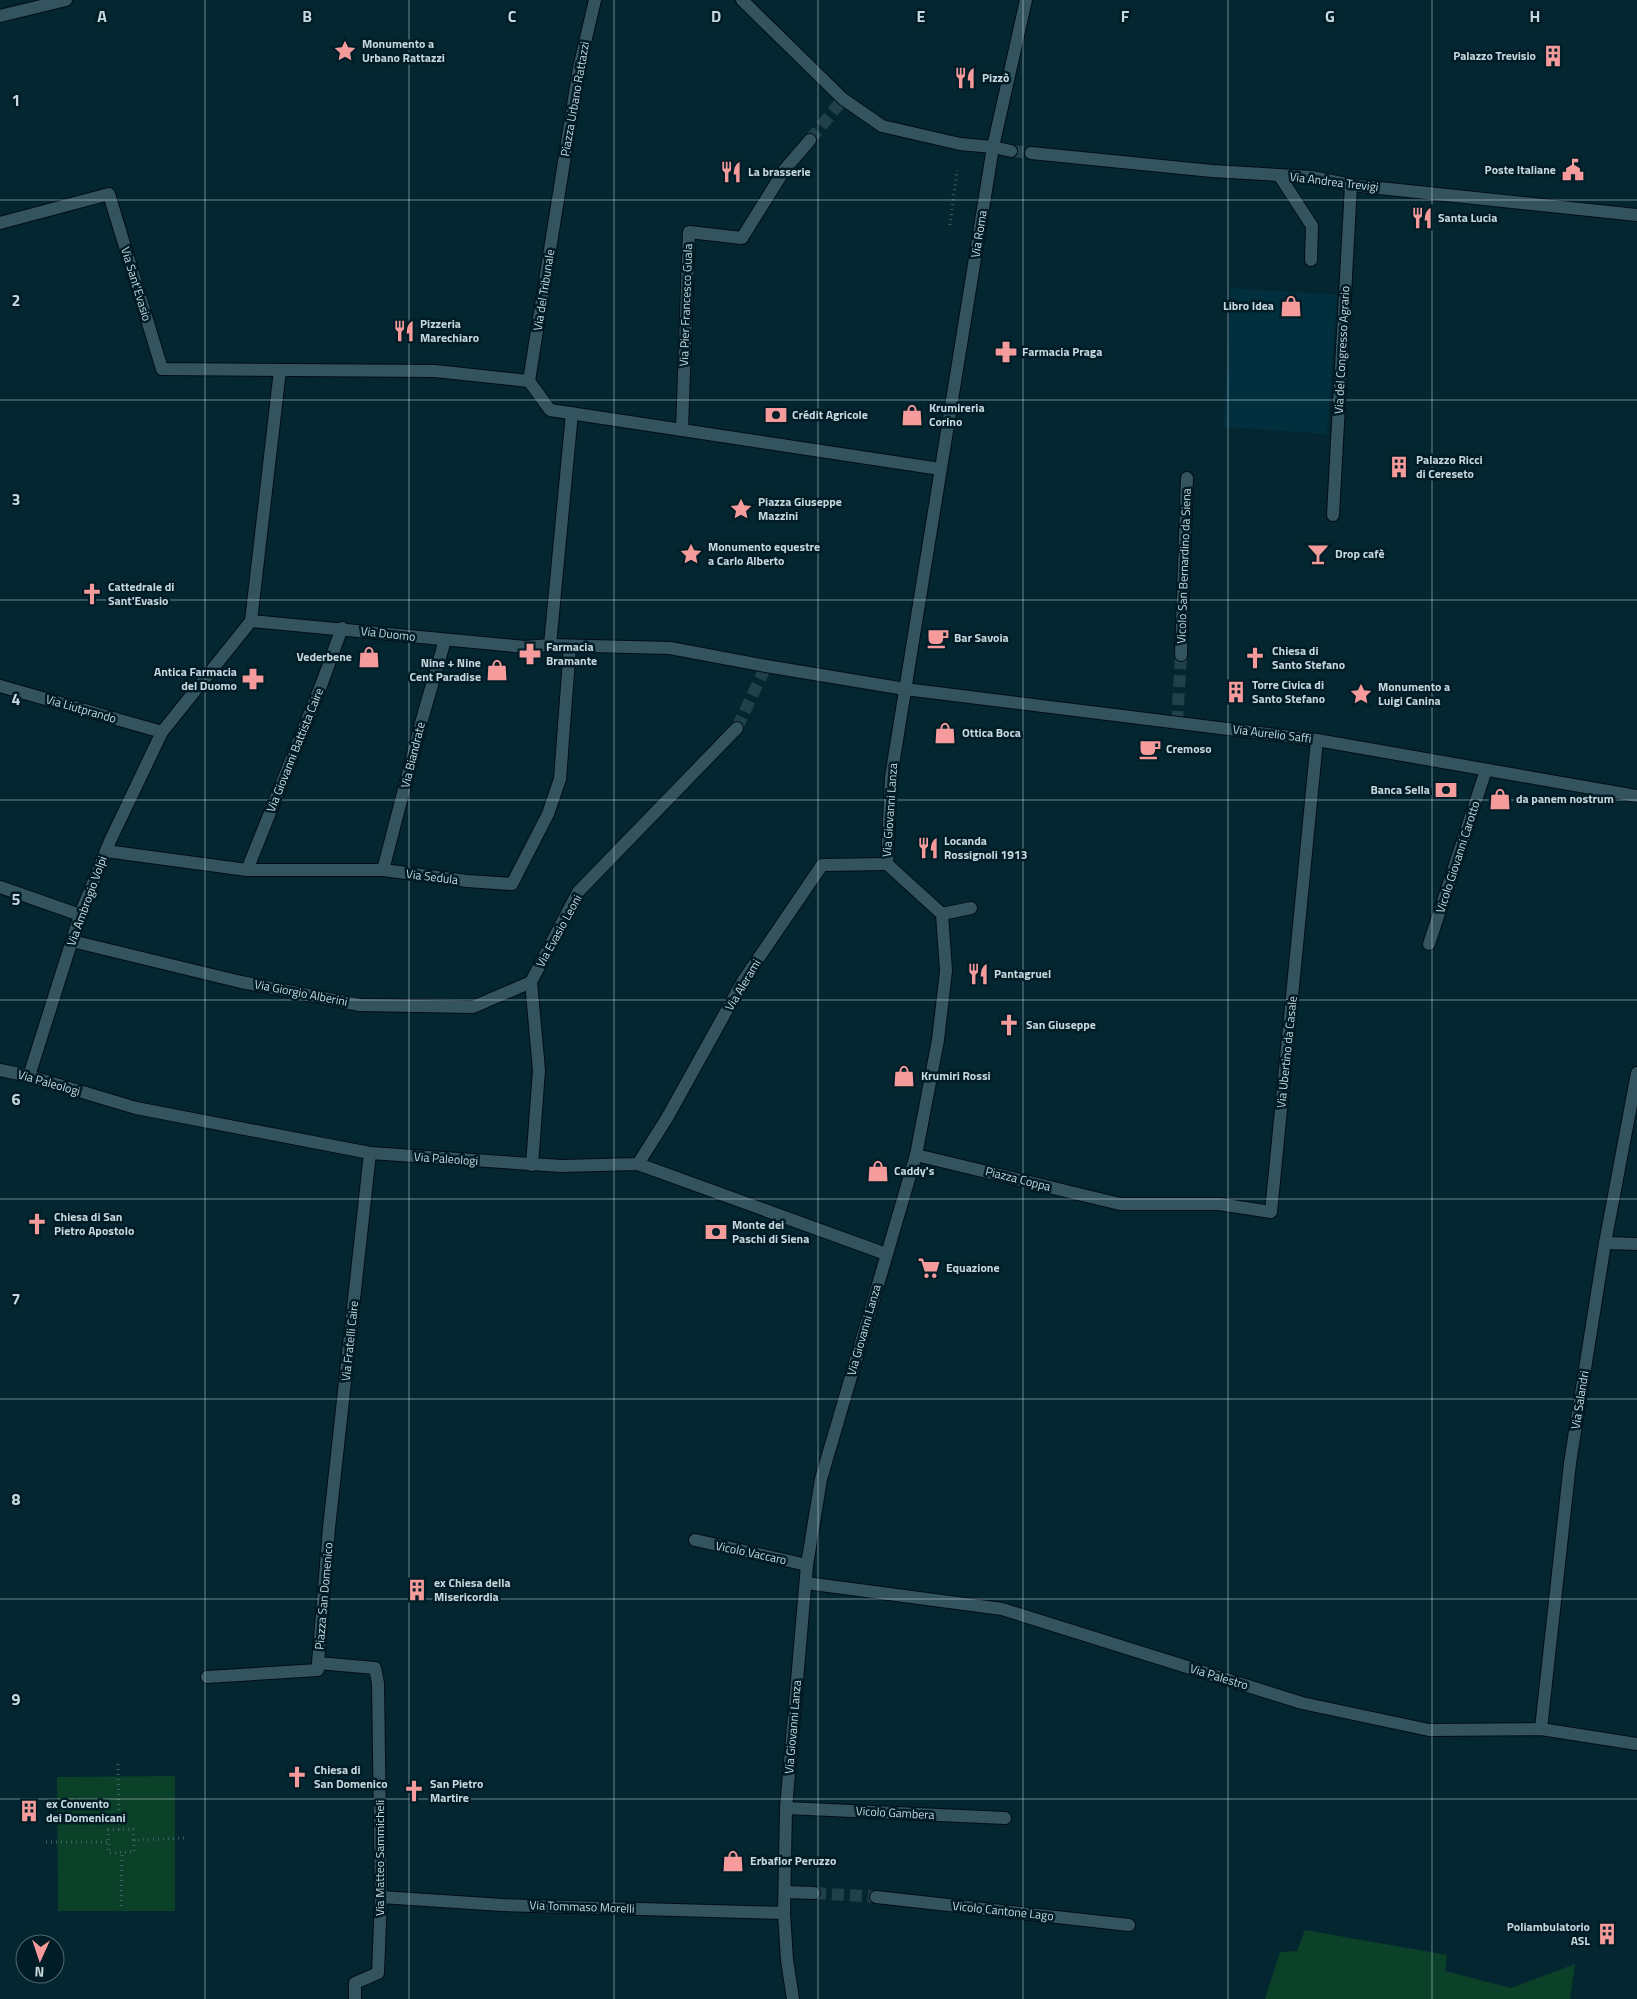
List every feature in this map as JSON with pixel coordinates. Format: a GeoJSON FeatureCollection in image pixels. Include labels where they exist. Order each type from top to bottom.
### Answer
{"type":"FeatureCollection","features":[{"type":"Feature","properties":{"kind":"street"},"geometry":{"type":"LineString","coordinates":[[0,16],[66,0]]}},
{"type":"Feature","properties":{"kind":"street","name":"Piazza Urbano Rattazzi"},"geometry":{"type":"LineString","coordinates":[[559,198],[579,68],[595,0]]}},
{"type":"Feature","properties":{"kind":"street"},"geometry":{"type":"LineString","coordinates":[[742,0],[842,99],[882,126],[960,144],[1012,151]]}},
{"type":"Feature","properties":{"kind":"street","name":"Via Roma"},"geometry":{"type":"LineString","coordinates":[[940,469],[993,147],[1026,0]]}},
{"type":"Feature","properties":{"kind":"street","name":"Via Pier Francesco Guala"},"geometry":{"type":"LineString","coordinates":[[682,430],[689,232],[742,238],[785,169],[810,140]]}},
{"type":"Feature","properties":{"kind":"street","name":"Via Andrea Trevigi"},"geometry":{"type":"LineString","coordinates":[[1031,153],[1212,171],[1312,177],[1351,185],[1637,215]]}},
{"type":"Feature","properties":{"kind":"street"},"geometry":{"type":"LineString","coordinates":[[1279,175],[1312,226],[1311,260]]}},
{"type":"Feature","properties":{"kind":"street","name":"Via del Congresso Agrario"},"geometry":{"type":"LineString","coordinates":[[1333,515],[1351,185]]}},
{"type":"Feature","properties":{"kind":"street","name":"Via Sant'Evasio"},"geometry":{"type":"LineString","coordinates":[[0,223],[108,194],[162,369],[435,371],[529,381]]}},
{"type":"Feature","properties":{"kind":"street","name":"Via del Tribunale"},"geometry":{"type":"LineString","coordinates":[[529,381],[559,198]]}},
{"type":"Feature","properties":{"kind":"street"},"geometry":{"type":"LineString","coordinates":[[251,621],[280,370]]}},
{"type":"Feature","properties":{"kind":"street"},"geometry":{"type":"LineString","coordinates":[[529,381],[550,410],[572,413],[940,469],[905,689],[670,648],[550,645],[572,413]]}},
{"type":"Feature","properties":{"kind":"street","name":"Vicolo San Bernardino da Siena"},"geometry":{"type":"LineString","coordinates":[[1181,655],[1187,478]]}},
{"type":"Feature","properties":{"kind":"street","name":"Via Duomo"},"geometry":{"type":"LineString","coordinates":[[251,621],[342,628],[445,640],[525,646],[550,645]]}},
{"type":"Feature","properties":{"kind":"street","name":"Via Ambrogio Volpi"},"geometry":{"type":"LineString","coordinates":[[29,1076],[80,915],[106,851],[162,732],[251,621]]}},
{"type":"Feature","properties":{"kind":"street","name":"Via Giovanni Battista Caire"},"geometry":{"type":"LineString","coordinates":[[248,870],[342,628]]}},
{"type":"Feature","properties":{"kind":"street","name":"Via Biandrate"},"geometry":{"type":"LineString","coordinates":[[383,870],[445,640]]}},
{"type":"Feature","properties":{"kind":"street","name":"Via Sedula"},"geometry":{"type":"LineString","coordinates":[[106,851],[248,870],[383,870],[467,881],[512,884],[548,814],[560,779],[570,646]]}},
{"type":"Feature","properties":{"kind":"street","name":"Via Liutprando"},"geometry":{"type":"LineString","coordinates":[[0,686],[162,732]]}},
{"type":"Feature","properties":{"kind":"street","name":"Via Aurelio Saffi"},"geometry":{"type":"LineString","coordinates":[[905,689],[1317,740],[1637,796]]}},
{"type":"Feature","properties":{"kind":"street","name":"Via Giovanni Lanza"},"geometry":{"type":"LineString","coordinates":[[793,1999],[787,1960],[784,1913],[786,1808],[807,1565],[821,1479],[916,1155],[938,1040],[946,971],[942,914],[887,864],[891,777],[905,689]]}},
{"type":"Feature","properties":{"kind":"street","name":"Via Evasio Leoni"},"geometry":{"type":"LineString","coordinates":[[532,1164],[539,1070],[531,982],[578,892],[737,728]]}},
{"type":"Feature","properties":{"kind":"street","name":"Via Ubertino da Casale"},"geometry":{"type":"LineString","coordinates":[[1120,1204],[1219,1204],[1271,1212],[1317,740]]}},
{"type":"Feature","properties":{"kind":"street","name":"Vicolo Giovanni Carotto"},"geometry":{"type":"LineString","coordinates":[[1429,944],[1486,770]]}},
{"type":"Feature","properties":{"kind":"street","name":"Via Alerami"},"geometry":{"type":"LineString","coordinates":[[638,1164],[668,1118],[743,982],[822,865],[887,864]]}},
{"type":"Feature","properties":{"kind":"street"},"geometry":{"type":"LineString","coordinates":[[0,888],[80,915]]}},
{"type":"Feature","properties":{"kind":"street"},"geometry":{"type":"LineString","coordinates":[[942,914],[971,908]]}},
{"type":"Feature","properties":{"kind":"street","name":"Via Giorgio Alberini"},"geometry":{"type":"LineString","coordinates":[[72,941],[241,982],[360,1005],[472,1007],[531,982]]}},
{"type":"Feature","properties":{"kind":"street","name":"Via Paleologi"},"geometry":{"type":"LineString","coordinates":[[0,1070],[29,1076],[136,1108],[370,1154],[561,1166],[638,1164],[886,1254]]}},
{"type":"Feature","properties":{"kind":"street","name":"Via Salandri"},"geometry":{"type":"LineString","coordinates":[[1541,1729],[1570,1463],[1605,1243],[1637,1073]]}},
{"type":"Feature","properties":{"kind":"street","name":"Via Fratelli Caire"},"geometry":{"type":"LineString","coordinates":[[329,1528],[370,1154]]}},
{"type":"Feature","properties":{"kind":"street","name":"Piazza Coppa"},"geometry":{"type":"LineString","coordinates":[[916,1155],[1120,1204]]}},
{"type":"Feature","properties":{"kind":"street"},"geometry":{"type":"LineString","coordinates":[[1605,1243],[1637,1244]]}},
{"type":"Feature","properties":{"kind":"street","name":"Piazza San Domenico"},"geometry":{"type":"LineString","coordinates":[[207,1677],[318,1670],[329,1528]]}},
{"type":"Feature","properties":{"kind":"street","name":"Vicolo Vaccaro"},"geometry":{"type":"LineString","coordinates":[[695,1540],[807,1565]]}},
{"type":"Feature","properties":{"kind":"street","name":"Via Palestro"},"geometry":{"type":"LineString","coordinates":[[806,1583],[1002,1609],[1302,1703],[1429,1730],[1541,1729],[1637,1744]]}},
{"type":"Feature","properties":{"kind":"street","name":"Piazza San Domenico"},"geometry":{"type":"LineString","coordinates":[[318,1663],[375,1668],[378,1683]]}},
{"type":"Feature","properties":{"kind":"street","name":"Via Matteo Sammicheli"},"geometry":{"type":"LineString","coordinates":[[355,1999],[355,1983],[378,1973],[381,1896],[378,1683]]}},
{"type":"Feature","properties":{"kind":"street","name":"Vicolo Gambera"},"geometry":{"type":"LineString","coordinates":[[786,1808],[1005,1818]]}},
{"type":"Feature","properties":{"kind":"street"},"geometry":{"type":"LineString","coordinates":[[785,1892],[814,1893]]}},
{"type":"Feature","properties":{"kind":"street","name":"Via Tommaso Morelli"},"geometry":{"type":"LineString","coordinates":[[381,1896],[502,1905],[784,1913]]}},
{"type":"Feature","properties":{"kind":"street","name":"Vicolo Cantone Lago"},"geometry":{"type":"LineString","coordinates":[[876,1897],[1129,1925]]}},
{"type":"Feature","properties":{"kind":"path"},"geometry":{"type":"LineString","coordinates":[[118,1764],[118,1830]]}},
{"type":"Feature","properties":{"kind":"path"},"geometry":{"type":"LineString","coordinates":[[133,1829],[134,1840],[134,1852],[109,1853],[108,1830],[133,1829]]}},
{"type":"Feature","properties":{"kind":"path"},"geometry":{"type":"LineString","coordinates":[[134,1840],[186,1838]]}},
{"type":"Feature","properties":{"kind":"path"},"geometry":{"type":"LineString","coordinates":[[46,1842],[109,1842]]}},
{"type":"Feature","properties":{"kind":"path"},"geometry":{"type":"LineString","coordinates":[[121,1906],[122,1852]]}},
{"type":"Feature","properties":{"kind":"shaded area"},"geometry":{"type":"Polygon","coordinates":[[[1231,288],[1337,295],[1327,434],[1224,427],[1231,288]]]}},
{"type":"Feature","properties":{"kind":"green space"},"geometry":{"type":"Polygon","coordinates":[[[175,1776],[175,1911],[58,1911],[57,1777],[175,1776]]]}},
{"type":"Feature","properties":{"kind":"green space"},"geometry":{"type":"Polygon","coordinates":[[[1305,1930],[1447,1955],[1445,1971],[1511,1988],[1575,1964],[1570,1999],[1265,1999],[1280,1952],[1297,1951],[1305,1930]]]}},
{"type":"Feature","properties":{"kind":"tunnel"},"geometry":{"type":"LineString","coordinates":[[810,140],[843,99]]}},
{"type":"Feature","properties":{"kind":"tunnel"},"geometry":{"type":"LineString","coordinates":[[1011,151],[1031,153]]}},
{"type":"Feature","properties":{"kind":"tunnel"},"geometry":{"type":"LineString","coordinates":[[1177,723],[1181,655]]}},
{"type":"Feature","properties":{"kind":"tunnel"},"geometry":{"type":"LineString","coordinates":[[737,728],[766,666]]}},
{"type":"Feature","properties":{"kind":"tunnel"},"geometry":{"type":"LineString","coordinates":[[814,1893],[876,1897]]}},
{"type":"Feature","properties":{"kind":"place","name":"Monumento a Urbano Rattazzi"},"geometry":{"type":"Point","coordinates":[345,51]}},
{"type":"Feature","properties":{"kind":"place","name":"Palazzo Trevisio"},"geometry":{"type":"Point","coordinates":[1553,56]}},
{"type":"Feature","properties":{"kind":"place","name":"Pizzò"},"geometry":{"type":"Point","coordinates":[965,78]}},
{"type":"Feature","properties":{"kind":"place","name":"Poste Italiane"},"geometry":{"type":"Point","coordinates":[1573,170]}},
{"type":"Feature","properties":{"kind":"place","name":"La brasserie"},"geometry":{"type":"Point","coordinates":[731,172]}},
{"type":"Feature","properties":{"kind":"place","name":"Santa Lucia"},"geometry":{"type":"Point","coordinates":[1422,218]}},
{"type":"Feature","properties":{"kind":"place","name":"Libro Idea"},"geometry":{"type":"Point","coordinates":[1291,306]}},
{"type":"Feature","properties":{"kind":"place","name":"Pizzeria Marechiaro"},"geometry":{"type":"Point","coordinates":[404,331]}},
{"type":"Feature","properties":{"kind":"place","name":"Farmacia Praga"},"geometry":{"type":"Point","coordinates":[1006,352]}},
{"type":"Feature","properties":{"kind":"place","name":"Crédit Agricole"},"geometry":{"type":"Point","coordinates":[776,415]}},
{"type":"Feature","properties":{"kind":"place","name":"Krumireria Corino"},"geometry":{"type":"Point","coordinates":[912,415]}},
{"type":"Feature","properties":{"kind":"place","name":"Palazzo Ricci di Cereseto"},"geometry":{"type":"Point","coordinates":[1399,467]}},
{"type":"Feature","properties":{"kind":"place","name":"Piazza Giuseppe Mazzini"},"geometry":{"type":"Point","coordinates":[741,509]}},
{"type":"Feature","properties":{"kind":"place","name":"Monumento equestre a Carlo Alberto"},"geometry":{"type":"Point","coordinates":[691,554]}},
{"type":"Feature","properties":{"kind":"place","name":"Drop cafè"},"geometry":{"type":"Point","coordinates":[1318,554]}},
{"type":"Feature","properties":{"kind":"place","name":"Cattedrale di Sant'Evasio"},"geometry":{"type":"Point","coordinates":[92,594]}},
{"type":"Feature","properties":{"kind":"place","name":"Bar Savoia"},"geometry":{"type":"Point","coordinates":[938,638]}},
{"type":"Feature","properties":{"kind":"place","name":"Farmacia Bramante"},"geometry":{"type":"Point","coordinates":[530,654]}},
{"type":"Feature","properties":{"kind":"place","name":"Vederbene"},"geometry":{"type":"Point","coordinates":[369,657]}},
{"type":"Feature","properties":{"kind":"place","name":"Chiesa di Santo Stefano"},"geometry":{"type":"Point","coordinates":[1255,658]}},
{"type":"Feature","properties":{"kind":"place","name":"Nine + Nine Cent Paradise"},"geometry":{"type":"Point","coordinates":[497,670]}},
{"type":"Feature","properties":{"kind":"place","name":"Antica Farmacia del Duomo"},"geometry":{"type":"Point","coordinates":[253,679]}},
{"type":"Feature","properties":{"kind":"place","name":"Torre Civica di Santo Stefano"},"geometry":{"type":"Point","coordinates":[1236,692]}},
{"type":"Feature","properties":{"kind":"place","name":"Monumento a Luigi Canina"},"geometry":{"type":"Point","coordinates":[1361,694]}},
{"type":"Feature","properties":{"kind":"place","name":"Ottica Boca"},"geometry":{"type":"Point","coordinates":[945,733]}},
{"type":"Feature","properties":{"kind":"place","name":"Cremoso"},"geometry":{"type":"Point","coordinates":[1150,749]}},
{"type":"Feature","properties":{"kind":"place","name":"Banca Sella"},"geometry":{"type":"Point","coordinates":[1446,790]}},
{"type":"Feature","properties":{"kind":"place","name":"da panem nostrum"},"geometry":{"type":"Point","coordinates":[1500,799]}},
{"type":"Feature","properties":{"kind":"place","name":"Locanda Rossignoli 1913"},"geometry":{"type":"Point","coordinates":[928,848]}},
{"type":"Feature","properties":{"kind":"place","name":"Pantagruel"},"geometry":{"type":"Point","coordinates":[978,974]}},
{"type":"Feature","properties":{"kind":"place","name":"San Giuseppe"},"geometry":{"type":"Point","coordinates":[1009,1025]}},
{"type":"Feature","properties":{"kind":"place","name":"Krumiri Rossi"},"geometry":{"type":"Point","coordinates":[904,1076]}},
{"type":"Feature","properties":{"kind":"place","name":"Caddy's"},"geometry":{"type":"Point","coordinates":[878,1171]}},
{"type":"Feature","properties":{"kind":"place","name":"Chiesa di San Pietro Apostolo"},"geometry":{"type":"Point","coordinates":[37,1224]}},
{"type":"Feature","properties":{"kind":"place","name":"Monte dei Paschi di Siena"},"geometry":{"type":"Point","coordinates":[716,1232]}},
{"type":"Feature","properties":{"kind":"place","name":"Equazione"},"geometry":{"type":"Point","coordinates":[929,1268]}},
{"type":"Feature","properties":{"kind":"place","name":"ex Chiesa della Misericordia"},"geometry":{"type":"Point","coordinates":[417,1590]}},
{"type":"Feature","properties":{"kind":"place","name":"Chiesa di San Domenico"},"geometry":{"type":"Point","coordinates":[297,1777]}},
{"type":"Feature","properties":{"kind":"place","name":"San Pietro Martire"},"geometry":{"type":"Point","coordinates":[414,1791]}},
{"type":"Feature","properties":{"kind":"place","name":"ex Convento dei Domenicani"},"geometry":{"type":"Point","coordinates":[29,1811]}},
{"type":"Feature","properties":{"kind":"place","name":"Erbaflor Peruzzo"},"geometry":{"type":"Point","coordinates":[733,1861]}},
{"type":"Feature","properties":{"kind":"place","name":"Poliambulatorio ASL"},"geometry":{"type":"Point","coordinates":[1607,1934]}}]}
